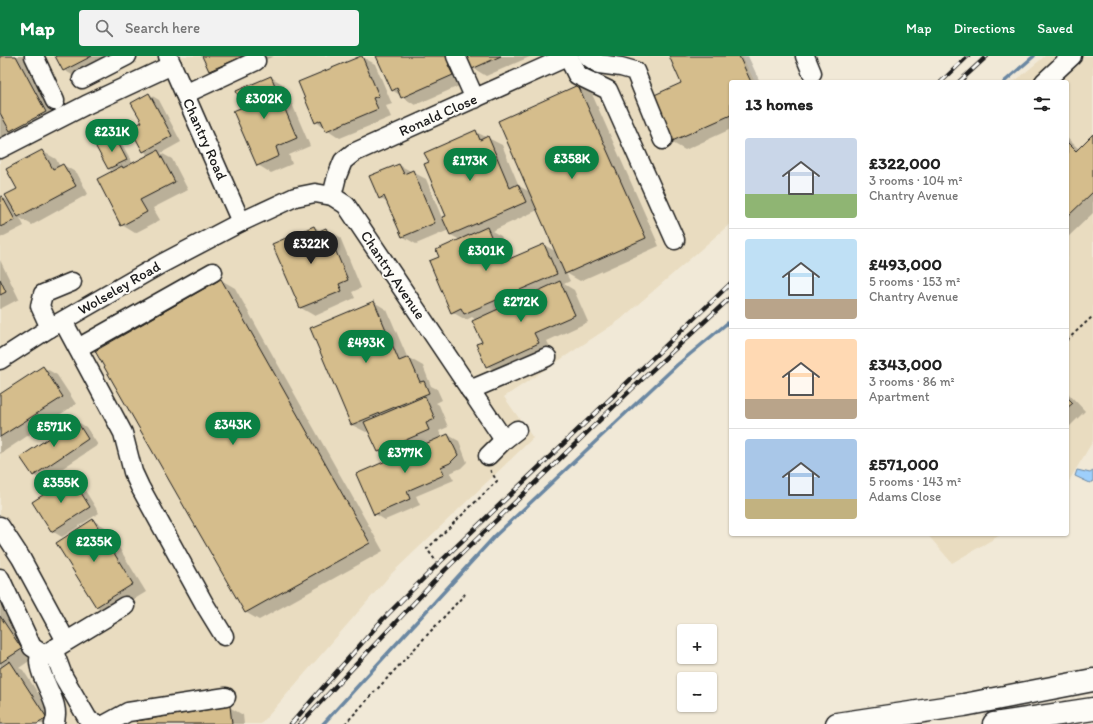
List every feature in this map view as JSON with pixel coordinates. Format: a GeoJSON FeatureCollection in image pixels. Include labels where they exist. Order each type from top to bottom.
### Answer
{"type":"FeatureCollection","features":[{"type":"Feature","properties":{"kind":"highway"},"geometry":{"type":"LineString","coordinates":[[837,724],[964,705],[1093,680]]}},
{"type":"Feature","properties":{"kind":"highway"},"geometry":{"type":"LineString","coordinates":[[994,724],[1093,709]]}},
{"type":"Feature","properties":{"kind":"street"},"geometry":{"type":"LineString","coordinates":[[34,56],[55,101]]}},
{"type":"Feature","properties":{"kind":"street"},"geometry":{"type":"LineString","coordinates":[[82,79],[126,56]]}},
{"type":"Feature","properties":{"kind":"street"},"geometry":{"type":"LineString","coordinates":[[456,56],[475,99]]}},
{"type":"Feature","properties":{"kind":"street"},"geometry":{"type":"LineString","coordinates":[[587,56],[599,64],[621,67],[635,71],[663,140]]}},
{"type":"Feature","properties":{"kind":"street"},"geometry":{"type":"LineString","coordinates":[[805,56],[812,73]]}},
{"type":"Feature","properties":{"kind":"street"},"geometry":{"type":"LineString","coordinates":[[1046,80],[1072,56]]}},
{"type":"Feature","properties":{"kind":"street"},"geometry":{"type":"LineString","coordinates":[[569,57],[577,75],[608,90],[675,240]]}},
{"type":"Feature","properties":{"kind":"street","name":"Ronald Close"},"geometry":{"type":"LineString","coordinates":[[332,196],[337,176],[343,161],[353,153],[569,57]]}},
{"type":"Feature","properties":{"kind":"street"},"geometry":{"type":"LineString","coordinates":[[0,149],[170,61]]}},
{"type":"Feature","properties":{"kind":"street","name":"Chantry Road"},"geometry":{"type":"LineString","coordinates":[[170,61],[241,222]]}},
{"type":"Feature","properties":{"kind":"street"},"geometry":{"type":"LineString","coordinates":[[184,94],[256,62]]}},
{"type":"Feature","properties":{"kind":"street","name":"Chantry Avenue"},"geometry":{"type":"LineString","coordinates":[[241,222],[295,197],[315,193],[332,196],[346,205],[470,390],[511,435],[488,456]]}},
{"type":"Feature","properties":{"kind":"street","name":"Wolseley Road"},"geometry":{"type":"LineString","coordinates":[[0,360],[56,324],[161,264],[241,222]]}},
{"type":"Feature","properties":{"kind":"street"},"geometry":{"type":"LineString","coordinates":[[78,348],[213,272]]}},
{"type":"Feature","properties":{"kind":"street"},"geometry":{"type":"LineString","coordinates":[[72,282],[43,294],[40,306],[78,348],[123,433],[133,472],[140,487],[205,605],[224,636]]}},
{"type":"Feature","properties":{"kind":"street"},"geometry":{"type":"LineString","coordinates":[[470,390],[547,357]]}},
{"type":"Feature","properties":{"kind":"street"},"geometry":{"type":"LineString","coordinates":[[0,526],[6,547],[21,558],[63,676],[89,721],[98,724]]}},
{"type":"Feature","properties":{"kind":"street"},"geometry":{"type":"LineString","coordinates":[[0,578],[32,647],[54,648]]}},
{"type":"Feature","properties":{"kind":"street"},"geometry":{"type":"LineString","coordinates":[[54,724],[56,713],[53,700],[39,667],[39,660],[54,648],[124,606]]}},
{"type":"Feature","properties":{"kind":"street"},"geometry":{"type":"LineString","coordinates":[[106,724],[128,712],[226,697]]}},
{"type":"Feature","properties":{"kind":"path"},"geometry":{"type":"LineString","coordinates":[[1069,338],[1093,316]]}},
{"type":"Feature","properties":{"kind":"path"},"geometry":{"type":"LineString","coordinates":[[438,564],[427,549],[497,481],[489,468],[488,456]]}},
{"type":"Feature","properties":{"kind":"path"},"geometry":{"type":"LineString","coordinates":[[345,724],[466,593]]}},
{"type":"Feature","properties":{"kind":"shaded area"},"geometry":{"type":"Polygon","coordinates":[[[0,56],[742,56],[754,80],[729,80],[729,225],[620,320],[504,397],[533,438],[392,573],[261,724],[0,724],[0,56]]]}},
{"type":"Feature","properties":{"kind":"shaded area"},"geometry":{"type":"Polygon","coordinates":[[[1045,56],[1093,56],[1093,441],[1069,481],[1069,80],[1016,80],[1045,56]]]}},
{"type":"Feature","properties":{"kind":"shaded area"},"geometry":{"type":"Polygon","coordinates":[[[929,536],[999,536],[952,563],[929,536]]]}},
{"type":"Feature","properties":{"kind":"water"},"geometry":{"type":"Polygon","coordinates":[[[1077,470],[1090,473],[1093,471],[1093,481],[1090,483],[1075,476],[1077,470]]]}},
{"type":"Feature","properties":{"kind":"building"},"geometry":{"type":"Polygon","coordinates":[[[0,56],[16,56],[46,112],[10,131],[0,113],[0,56]]]}},
{"type":"Feature","properties":{"kind":"building"},"geometry":{"type":"Polygon","coordinates":[[[55,56],[92,56],[63,71],[55,56]]]}},
{"type":"Feature","properties":{"kind":"building"},"geometry":{"type":"Polygon","coordinates":[[[202,56],[244,56],[209,71],[202,56]]]}},
{"type":"Feature","properties":{"kind":"building"},"geometry":{"type":"Polygon","coordinates":[[[361,56],[379,96],[373,98],[378,109],[326,131],[321,120],[315,123],[298,82],[361,56]]]}},
{"type":"Feature","properties":{"kind":"building"},"geometry":{"type":"Polygon","coordinates":[[[376,56],[453,56],[456,62],[448,65],[453,75],[401,98],[397,88],[392,91],[376,56]]]}},
{"type":"Feature","properties":{"kind":"building"},"geometry":{"type":"Polygon","coordinates":[[[466,56],[501,56],[472,69],[466,56]]]}},
{"type":"Feature","properties":{"kind":"building"},"geometry":{"type":"Polygon","coordinates":[[[669,56],[739,56],[750,80],[729,80],[729,116],[670,142],[650,97],[681,83],[669,56]]]}},
{"type":"Feature","properties":{"kind":"building"},"geometry":{"type":"Polygon","coordinates":[[[271,76],[297,138],[276,147],[279,156],[257,166],[233,111],[243,107],[236,91],[271,76]]]}},
{"type":"Feature","properties":{"kind":"building"},"geometry":{"type":"Polygon","coordinates":[[[578,85],[646,238],[565,274],[498,121],[578,85]]]}},
{"type":"Feature","properties":{"kind":"building"},"geometry":{"type":"Polygon","coordinates":[[[149,93],[172,136],[143,152],[130,128],[142,122],[131,103],[149,93]]]}},
{"type":"Feature","properties":{"kind":"building"},"geometry":{"type":"Polygon","coordinates":[[[476,130],[480,140],[488,136],[510,188],[518,184],[526,202],[450,235],[442,217],[446,216],[424,164],[429,162],[424,153],[476,130]]]}},
{"type":"Feature","properties":{"kind":"building"},"geometry":{"type":"Polygon","coordinates":[[[1093,134],[1093,192],[1069,215],[1069,144],[1076,151],[1093,134]]]}},
{"type":"Feature","properties":{"kind":"building"},"geometry":{"type":"Polygon","coordinates":[[[115,137],[127,160],[108,169],[96,147],[115,137]]]}},
{"type":"Feature","properties":{"kind":"building"},"geometry":{"type":"Polygon","coordinates":[[[42,150],[53,169],[63,164],[76,186],[18,217],[5,195],[17,189],[6,169],[42,150]]]}},
{"type":"Feature","properties":{"kind":"building"},"geometry":{"type":"Polygon","coordinates":[[[158,150],[175,182],[140,200],[147,212],[121,226],[97,179],[122,166],[123,168],[158,150]]]}},
{"type":"Feature","properties":{"kind":"building"},"geometry":{"type":"Polygon","coordinates":[[[399,164],[404,174],[413,170],[435,223],[402,237],[384,196],[379,199],[369,176],[399,164]]]}},
{"type":"Feature","properties":{"kind":"building"},"geometry":{"type":"Polygon","coordinates":[[[2,196],[15,220],[0,227],[0,197],[2,196]]]}},
{"type":"Feature","properties":{"kind":"building"},"geometry":{"type":"Polygon","coordinates":[[[314,226],[317,232],[326,228],[348,280],[339,284],[342,291],[300,308],[272,244],[314,226]]]}},
{"type":"Feature","properties":{"kind":"building"},"geometry":{"type":"Polygon","coordinates":[[[487,227],[502,262],[544,244],[557,274],[464,314],[461,308],[451,313],[429,261],[439,257],[436,250],[487,227]]]}},
{"type":"Feature","properties":{"kind":"building"},"geometry":{"type":"Polygon","coordinates":[[[0,279],[6,292],[0,295],[0,279]]]}},
{"type":"Feature","properties":{"kind":"building"},"geometry":{"type":"Polygon","coordinates":[[[221,279],[370,543],[245,613],[95,351],[221,279]]]}},
{"type":"Feature","properties":{"kind":"building"},"geometry":{"type":"Polygon","coordinates":[[[560,281],[575,315],[534,333],[539,343],[486,367],[476,344],[482,342],[472,321],[560,281]]]}},
{"type":"Feature","properties":{"kind":"building"},"geometry":{"type":"Polygon","coordinates":[[[374,301],[399,361],[409,357],[420,382],[424,381],[429,393],[351,425],[310,328],[374,301]]]}},
{"type":"Feature","properties":{"kind":"building"},"geometry":{"type":"Polygon","coordinates":[[[43,366],[63,397],[0,437],[0,394],[43,366]]]}},
{"type":"Feature","properties":{"kind":"building"},"geometry":{"type":"Polygon","coordinates":[[[425,396],[435,419],[426,423],[429,430],[378,452],[364,422],[425,396]]]}},
{"type":"Feature","properties":{"kind":"building"},"geometry":{"type":"Polygon","coordinates":[[[1069,399],[1073,403],[1069,406],[1069,399]]]}},
{"type":"Feature","properties":{"kind":"building"},"geometry":{"type":"Polygon","coordinates":[[[76,420],[88,439],[33,476],[20,457],[76,420]]]}},
{"type":"Feature","properties":{"kind":"building"},"geometry":{"type":"Polygon","coordinates":[[[448,434],[458,455],[450,463],[441,467],[444,475],[407,491],[410,499],[374,515],[356,474],[448,434]]]}},
{"type":"Feature","properties":{"kind":"building"},"geometry":{"type":"Polygon","coordinates":[[[71,477],[90,507],[51,532],[32,502],[71,477]]]}},
{"type":"Feature","properties":{"kind":"building"},"geometry":{"type":"Polygon","coordinates":[[[93,519],[133,584],[96,607],[56,543],[93,519]]]}},
{"type":"Feature","properties":{"kind":"building"},"geometry":{"type":"Polygon","coordinates":[[[0,616],[22,649],[0,663],[0,616]]]}},
{"type":"Feature","properties":{"kind":"building"},"geometry":{"type":"Polygon","coordinates":[[[10,661],[47,718],[37,724],[0,724],[0,668],[10,661]]]}},
{"type":"Feature","properties":{"kind":"building"},"geometry":{"type":"Polygon","coordinates":[[[230,706],[232,724],[137,724],[136,721],[230,706]]]}},
{"type":"Feature","properties":{"kind":"waterway"},"geometry":{"type":"LineString","coordinates":[[1006,80],[1034,56]]}},
{"type":"Feature","properties":{"kind":"waterway"},"geometry":{"type":"LineString","coordinates":[[323,724],[495,536],[677,365],[729,322]]}},
{"type":"Feature","properties":{"kind":"railway"},"geometry":{"type":"LineString","coordinates":[[943,80],[968,56]]}},
{"type":"Feature","properties":{"kind":"railway"},"geometry":{"type":"LineString","coordinates":[[961,80],[987,56]]}},
{"type":"Feature","properties":{"kind":"railway"},"geometry":{"type":"LineString","coordinates":[[291,724],[383,619],[438,564],[729,285]]}},
{"type":"Feature","properties":{"kind":"railway"},"geometry":{"type":"LineString","coordinates":[[300,724],[445,570],[634,387],[729,299]]}}]}
